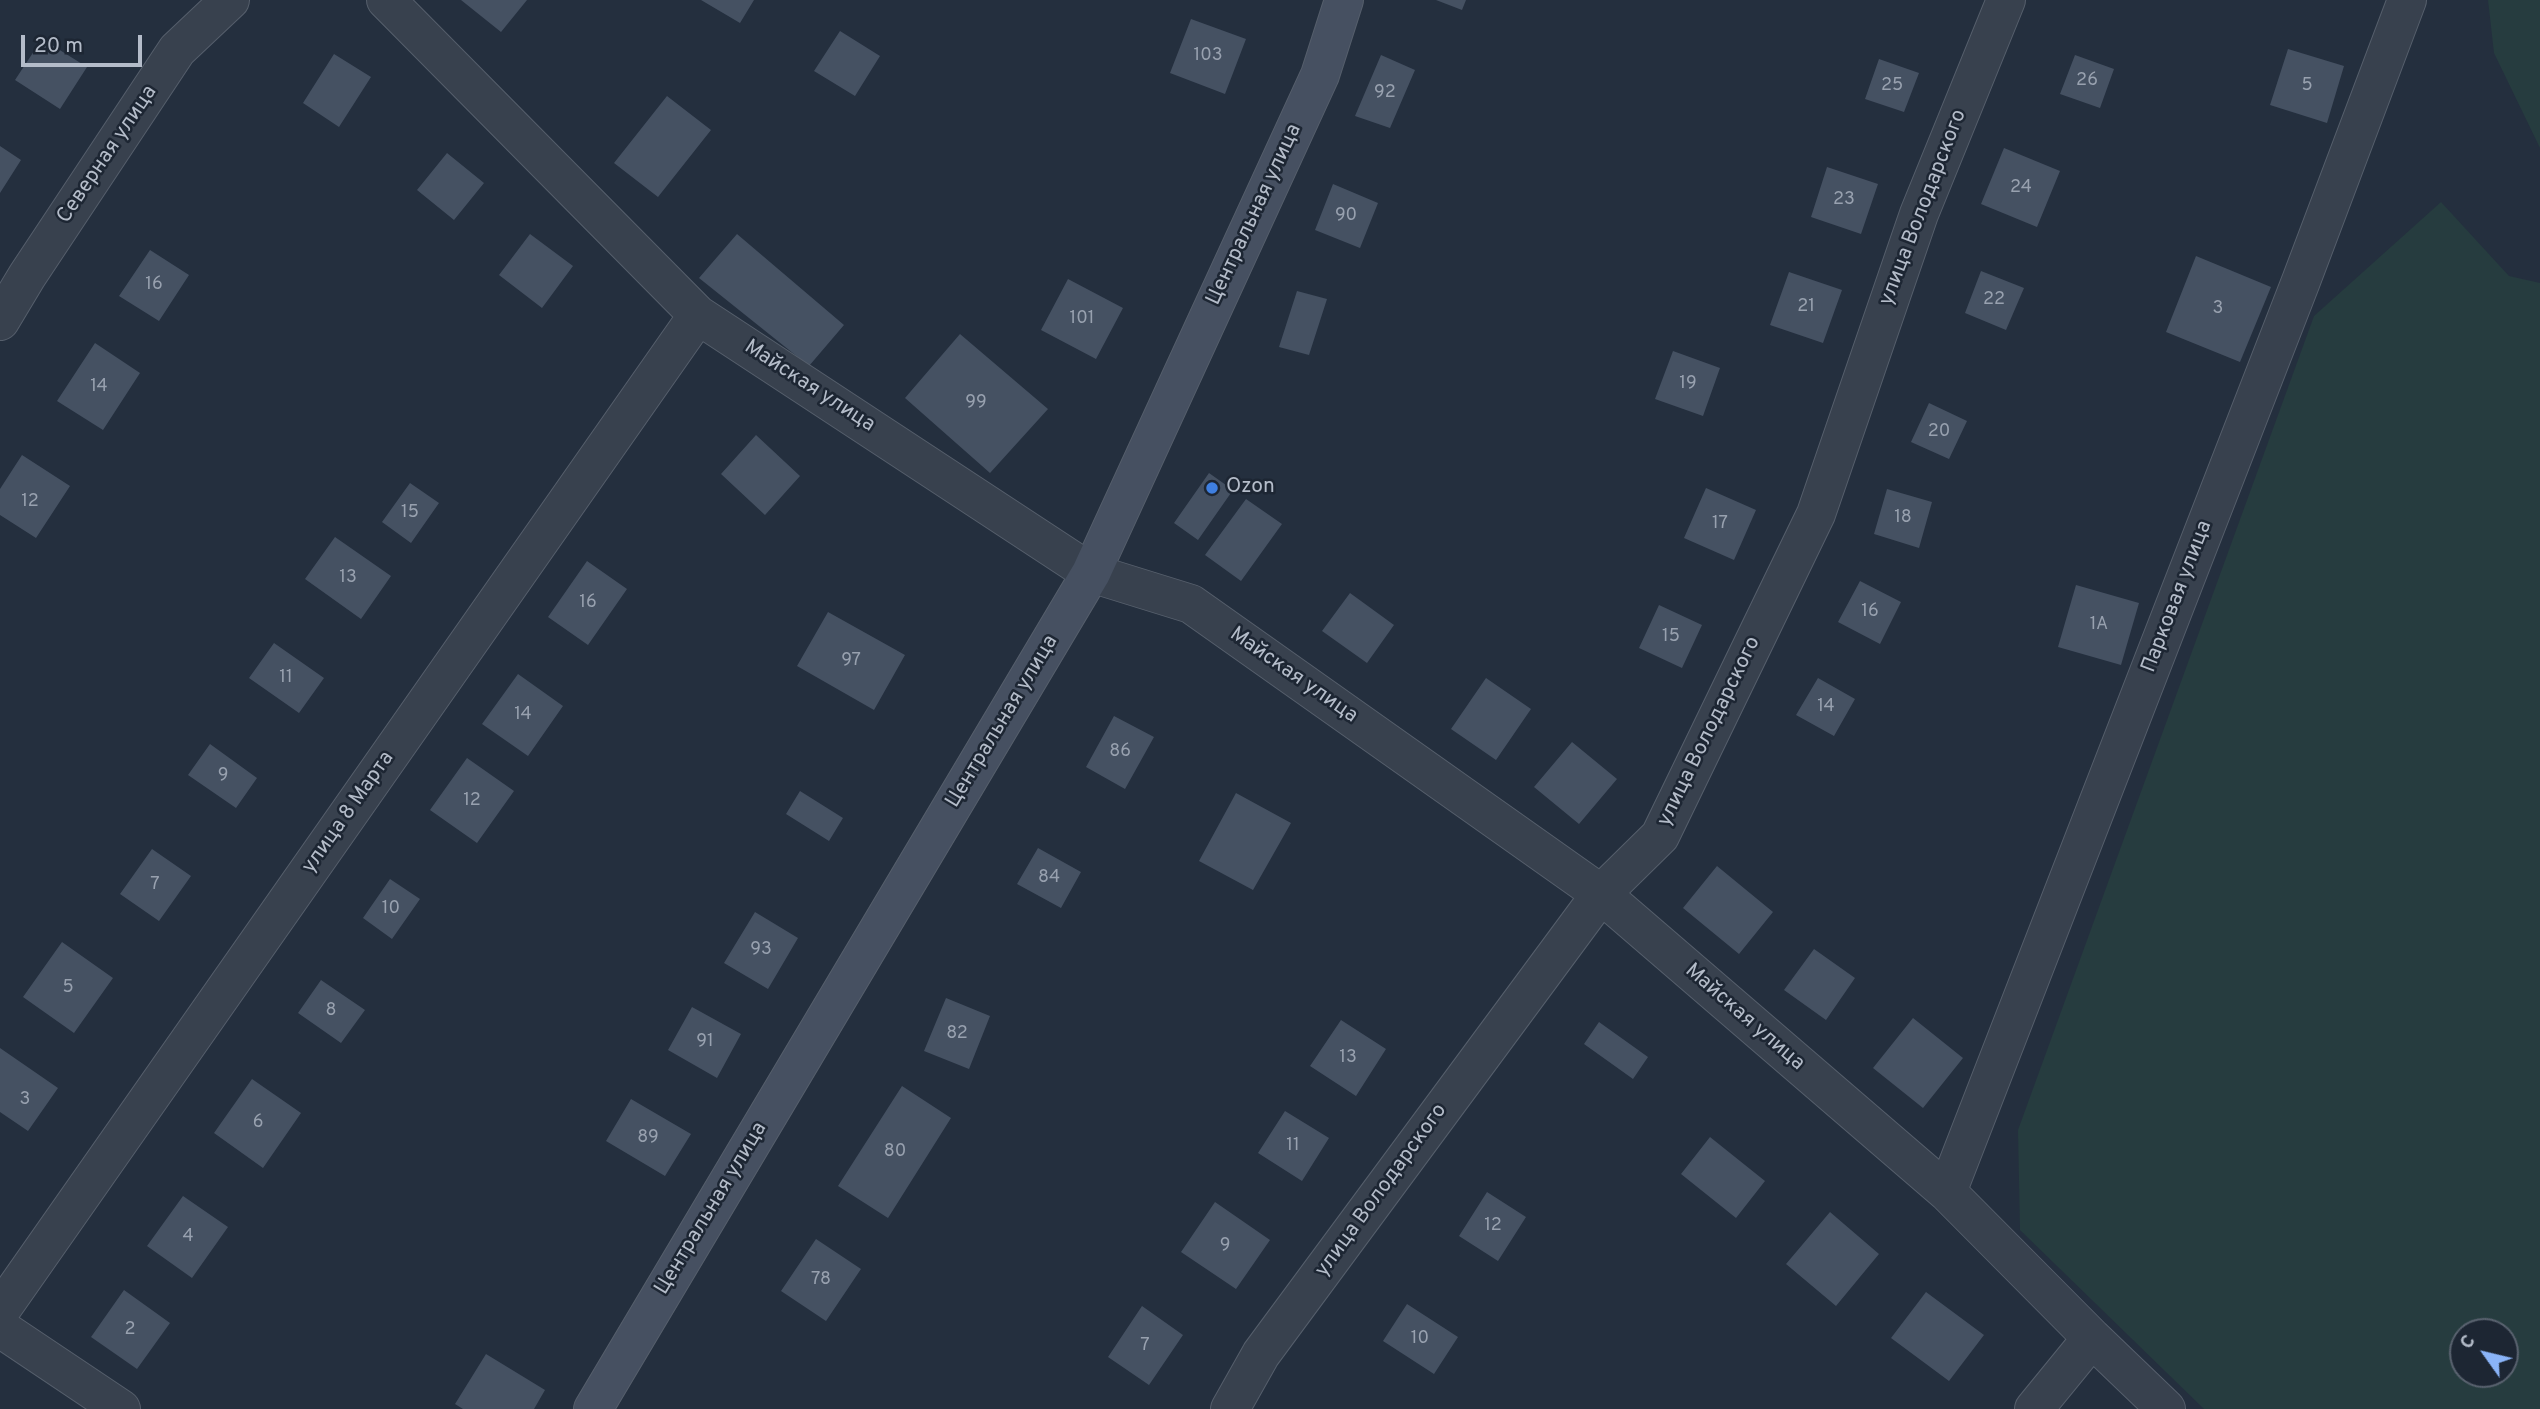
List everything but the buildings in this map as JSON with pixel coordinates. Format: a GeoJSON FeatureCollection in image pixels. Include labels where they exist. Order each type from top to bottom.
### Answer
{"type":"FeatureCollection","features":[{"type":"Feature","properties":{"kind":"main road","name":"Центральная улица"},"geometry":{"type":"LineString","coordinates":[[593,1409],[1091,573],[1320,75],[1344,0]]}},
{"type":"Feature","properties":{"kind":"street","name":"Северная улица"},"geometry":{"type":"LineString","coordinates":[[0,321],[177,50],[230,0]]}},
{"type":"Feature","properties":{"kind":"street","name":"улица Володарского"},"geometry":{"type":"LineString","coordinates":[[1230,1409],[1261,1354],[1601,894],[1660,836],[1816,514],[1919,214],[2006,0]]}},
{"type":"Feature","properties":{"kind":"street","name":"Парковая улица"},"geometry":{"type":"LineString","coordinates":[[1947,1192],[2301,281],[2407,0]]}},
{"type":"Feature","properties":{"kind":"street","name":"Майская улица"},"geometry":{"type":"LineString","coordinates":[[393,3],[698,314],[1091,573],[1191,604],[1601,894],[1947,1192],[2166,1409]]}},
{"type":"Feature","properties":{"kind":"street","name":"улица 8 Марта"},"geometry":{"type":"LineString","coordinates":[[0,1311],[698,314]]}},
{"type":"Feature","properties":{"kind":"street"},"geometry":{"type":"LineString","coordinates":[[0,1328],[121,1409]]}},
{"type":"Feature","properties":{"kind":"street"},"geometry":{"type":"LineString","coordinates":[[2035,1409],[2092,1338]]}},
{"type":"Feature","properties":{"kind":"green space"},"geometry":{"type":"Polygon","coordinates":[[[2488,0],[2540,0],[2540,148],[2494,53],[2488,0]]]}},
{"type":"Feature","properties":{"kind":"green space"},"geometry":{"type":"Polygon","coordinates":[[[2441,202],[2509,276],[2540,283],[2540,1409],[2204,1409],[2020,1230],[2018,1130],[2314,316],[2441,202]]]}},
{"type":"Feature","properties":{"kind":"place","name":"Ozon"},"geometry":{"type":"Point","coordinates":[1212,488]}}]}
